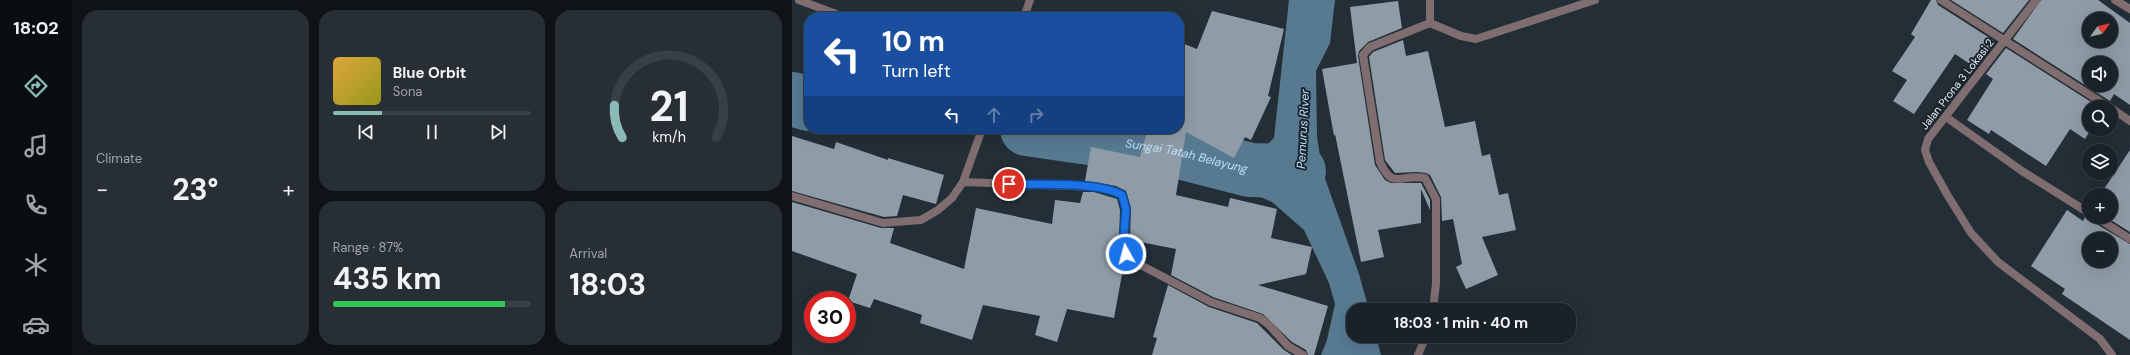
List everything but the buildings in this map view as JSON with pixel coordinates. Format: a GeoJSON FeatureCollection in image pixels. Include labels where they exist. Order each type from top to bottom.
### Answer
{"type":"FeatureCollection","features":[{"type":"Feature","properties":{"kind":"street"},"geometry":{"type":"LineString","coordinates":[[799,0],[831,12]]}},
{"type":"Feature","properties":{"kind":"street"},"geometry":{"type":"LineString","coordinates":[[1026,12],[1030,0]]}},
{"type":"Feature","properties":{"kind":"street"},"geometry":{"type":"LineString","coordinates":[[1430,0],[1430,23]]}},
{"type":"Feature","properties":{"kind":"street"},"geometry":{"type":"LineString","coordinates":[[1434,303],[1436,283],[1436,199],[1432,187],[1425,178],[1391,179],[1386,176],[1380,162],[1362,61],[1363,55],[1370,47],[1430,23],[1461,36],[1476,39],[1595,0]]}},
{"type":"Feature","properties":{"kind":"street"},"geometry":{"type":"LineString","coordinates":[[1941,0],[2006,40],[2098,100]]}},
{"type":"Feature","properties":{"kind":"street","name":"Jalan Prona 3 Lokasi 2"},"geometry":{"type":"LineString","coordinates":[[2036,0],[1928,139],[1926,150],[1929,162],[1971,233],[1998,262],[2100,339],[2112,355]]}},
{"type":"Feature","properties":{"kind":"street"},"geometry":{"type":"LineString","coordinates":[[2116,0],[2130,9]]}},
{"type":"Feature","properties":{"kind":"street"},"geometry":{"type":"LineString","coordinates":[[2118,113],[2130,121]]}},
{"type":"Feature","properties":{"kind":"street"},"geometry":{"type":"LineString","coordinates":[[1946,117],[2022,171],[2082,208]]}},
{"type":"Feature","properties":{"kind":"street"},"geometry":{"type":"LineString","coordinates":[[792,196],[883,223],[921,220],[938,210],[952,198],[963,182],[980,134]]}},
{"type":"Feature","properties":{"kind":"street"},"geometry":{"type":"LineString","coordinates":[[963,182],[1095,187],[1115,191],[1122,195],[1126,209],[1123,246],[1126,254],[1133,261],[1211,302],[1260,318],[1269,325],[1288,346],[1303,355]]}},
{"type":"Feature","properties":{"kind":"street"},"geometry":{"type":"LineString","coordinates":[[2107,224],[2130,239]]}},
{"type":"Feature","properties":{"kind":"street"},"geometry":{"type":"LineString","coordinates":[[1418,355],[1423,343]]}},
{"type":"Feature","properties":{"kind":"water","name":"Pemurus River"},"geometry":{"type":"Polygon","coordinates":[[[1289,0],[1335,0],[1330,43],[1316,71],[1317,136],[1322,170],[1359,274],[1367,303],[1346,303],[1346,343],[1378,343],[1381,355],[1321,355],[1327,340],[1335,304],[1329,283],[1304,230],[1272,202],[1228,183],[1274,138],[1289,0]]]}},
{"type":"Feature","properties":{"kind":"waterway","name":"Sungai Tatah Belayung"},"geometry":{"type":"LineString","coordinates":[[792,99],[804,103]]}},
{"type":"Feature","properties":{"kind":"waterway","name":"Sungai Tatah Belayung"},"geometry":{"type":"LineString","coordinates":[[1062,134],[1172,150],[1250,170],[1299,171]]}},
{"type":"Feature","properties":{"kind":"route"},"geometry":{"type":"LineString","coordinates":[[1009,184],[1095,187],[1115,191],[1122,195],[1126,209],[1123,246],[1126,254]]}}]}
